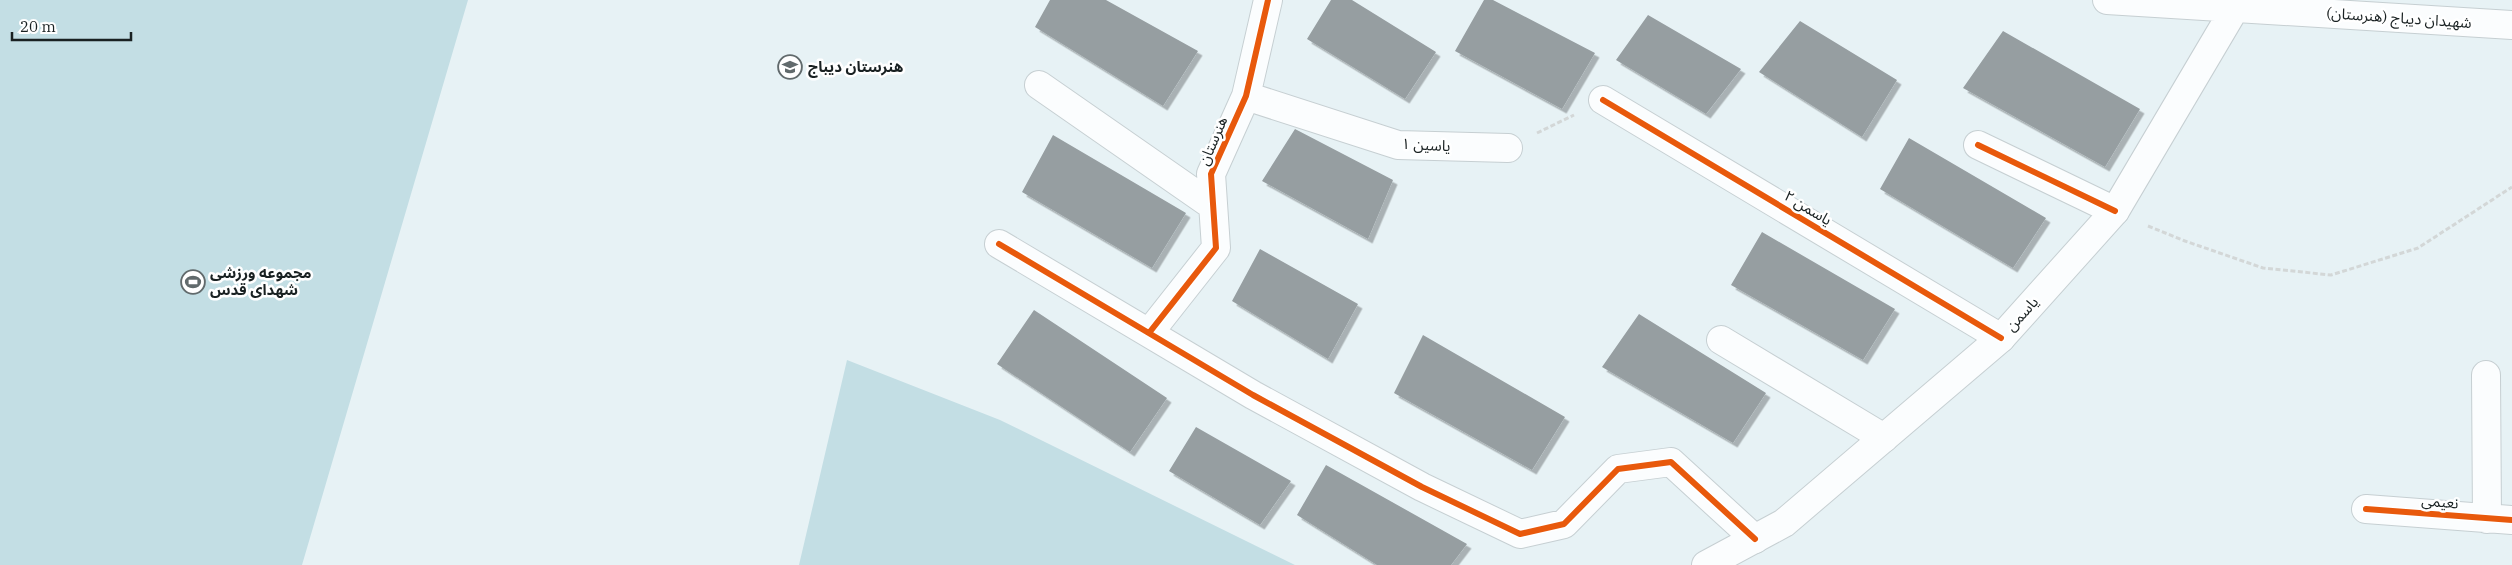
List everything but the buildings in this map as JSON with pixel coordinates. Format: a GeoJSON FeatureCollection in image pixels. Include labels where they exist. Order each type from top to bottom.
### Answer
{"type":"FeatureCollection","features":[{"type":"Feature","properties":{"kind":"street","name":"هنرستان"},"geometry":{"type":"LineString","coordinates":[[1149,333],[1216,248],[1211,174],[1246,96],[1268,0]]}},
{"type":"Feature","properties":{"kind":"street","name":"شهیدان دیباج (هنرستان)"},"geometry":{"type":"LineString","coordinates":[[2107,0],[2512,25]]}},
{"type":"Feature","properties":{"kind":"street","name":"یاسمن"},"geometry":{"type":"LineString","coordinates":[[1706,565],[1784,523],[2001,338],[2115,212],[2235,8]]}},
{"type":"Feature","properties":{"kind":"street"},"geometry":{"type":"LineString","coordinates":[[1039,85],[1213,206]]}},
{"type":"Feature","properties":{"kind":"street","name":"یاسین ۱"},"geometry":{"type":"LineString","coordinates":[[1246,96],[1398,145],[1508,148]]}},
{"type":"Feature","properties":{"kind":"street","name":"یاسمن ۲"},"geometry":{"type":"LineString","coordinates":[[1603,100],[2001,338]]}},
{"type":"Feature","properties":{"kind":"street"},"geometry":{"type":"LineString","coordinates":[[1978,145],[2115,212]]}},
{"type":"Feature","properties":{"kind":"street"},"geometry":{"type":"LineString","coordinates":[[999,244],[1252,395],[1405,478],[1520,534],[1564,524],[1618,469],[1671,462],[1755,539]]}},
{"type":"Feature","properties":{"kind":"street"},"geometry":{"type":"LineString","coordinates":[[1721,340],[1884,438]]}},
{"type":"Feature","properties":{"kind":"street"},"geometry":{"type":"LineString","coordinates":[[2486,375],[2499,519]]}},
{"type":"Feature","properties":{"kind":"street","name":"نعیمی"},"geometry":{"type":"LineString","coordinates":[[2366,509],[2499,519]]}},
{"type":"Feature","properties":{"kind":"path"},"geometry":{"type":"LineString","coordinates":[[1508,148],[1603,100]]}},
{"type":"Feature","properties":{"kind":"path"},"geometry":{"type":"LineString","coordinates":[[2115,212],[2185,242],[2263,268],[2332,275],[2418,248],[2512,187]]}},
{"type":"Feature","properties":{"kind":"shaded area","name":"مجموعه ورزشی شهدای قدس"},"geometry":{"type":"Polygon","coordinates":[[[0,0],[468,0],[302,565],[0,565],[0,0]]]}},
{"type":"Feature","properties":{"kind":"shaded area"},"geometry":{"type":"Polygon","coordinates":[[[847,360],[1000,420],[1295,565],[799,565],[847,360]]]}},
{"type":"Feature","properties":{"kind":"cycle path"},"geometry":{"type":"LineString","coordinates":[[1149,333],[1216,248],[1211,174],[1246,96],[1268,0]]}},
{"type":"Feature","properties":{"kind":"cycle path"},"geometry":{"type":"LineString","coordinates":[[1603,100],[2001,338]]}},
{"type":"Feature","properties":{"kind":"cycle path"},"geometry":{"type":"LineString","coordinates":[[1978,145],[2115,211]]}},
{"type":"Feature","properties":{"kind":"cycle path"},"geometry":{"type":"LineString","coordinates":[[999,244],[1253,395],[1422,487],[1520,534],[1564,524],[1618,469],[1671,462],[1755,539]]}},
{"type":"Feature","properties":{"kind":"cycle path"},"geometry":{"type":"LineString","coordinates":[[2366,509],[2512,520]]}},
{"type":"Feature","properties":{"kind":"place","name":"هنرستان دیباج"},"geometry":{"type":"Point","coordinates":[790,67]}},
{"type":"Feature","properties":{"kind":"place","name":"مجموعه ورزشی شهدای قدس"},"geometry":{"type":"Point","coordinates":[193,282]}}]}
